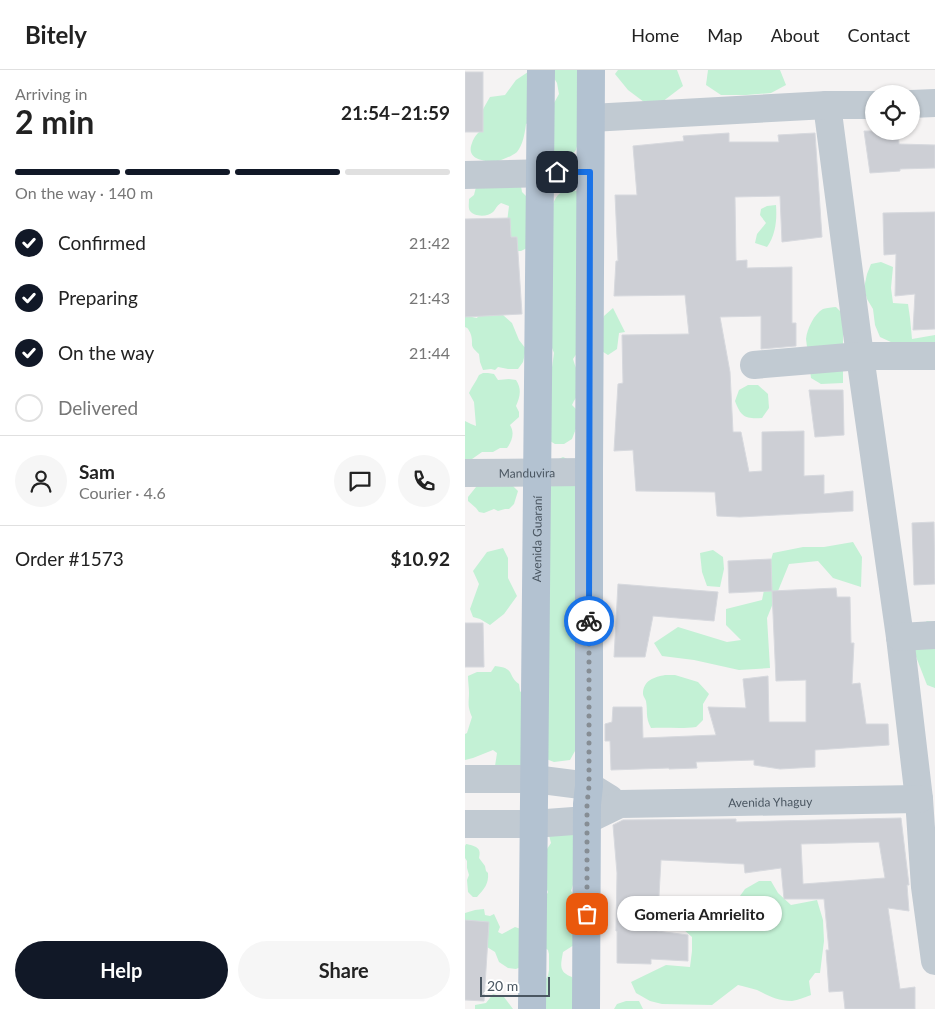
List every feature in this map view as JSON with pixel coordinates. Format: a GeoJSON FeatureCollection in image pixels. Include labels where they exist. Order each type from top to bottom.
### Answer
{"type":"FeatureCollection","features":[{"type":"Feature","properties":{"kind":"main road","name":"Avenida Guaraní"},"geometry":{"type":"LineString","coordinates":[[531,1009],[541,70]]}},
{"type":"Feature","properties":{"kind":"main road"},"geometry":{"type":"LineString","coordinates":[[586,1009],[587,820],[589,786],[591,70]]}},
{"type":"Feature","properties":{"kind":"street"},"geometry":{"type":"LineString","coordinates":[[920,104],[935,103]]}},
{"type":"Feature","properties":{"kind":"street"},"geometry":{"type":"LineString","coordinates":[[591,118],[865,105]]}},
{"type":"Feature","properties":{"kind":"street"},"geometry":{"type":"LineString","coordinates":[[827,106],[900,637],[930,886],[935,962]]}},
{"type":"Feature","properties":{"kind":"street"},"geometry":{"type":"LineString","coordinates":[[465,174],[590,172]]}},
{"type":"Feature","properties":{"kind":"street"},"geometry":{"type":"LineString","coordinates":[[754,365],[861,356],[935,356]]}},
{"type":"Feature","properties":{"kind":"street","name":"Manduvira"},"geometry":{"type":"LineString","coordinates":[[465,473],[589,472]]}},
{"type":"Feature","properties":{"kind":"street"},"geometry":{"type":"LineString","coordinates":[[900,637],[935,635]]}},
{"type":"Feature","properties":{"kind":"street"},"geometry":{"type":"LineString","coordinates":[[465,778],[533,780],[589,786],[620,804]]}},
{"type":"Feature","properties":{"kind":"street","name":"Avenida Yhaguy"},"geometry":{"type":"LineString","coordinates":[[465,824],[533,824],[587,820],[620,804],[919,800]]}},
{"type":"Feature","properties":{"kind":"green space"},"geometry":{"type":"Polygon","coordinates":[[[549,70],[597,70],[576,150],[569,158],[561,160],[554,156],[552,146],[554,103],[559,94],[557,83],[549,70]]]}},
{"type":"Feature","properties":{"kind":"green space"},"geometry":{"type":"Polygon","coordinates":[[[618,70],[677,70],[683,86],[662,102],[644,102],[628,90],[615,74],[618,70]]]}},
{"type":"Feature","properties":{"kind":"green space"},"geometry":{"type":"Polygon","coordinates":[[[708,70],[780,70],[786,85],[771,93],[721,95],[706,85],[708,70]]]}},
{"type":"Feature","properties":{"kind":"green space"},"geometry":{"type":"Polygon","coordinates":[[[528,72],[544,113],[526,124],[522,142],[515,154],[494,163],[474,157],[471,146],[479,132],[480,118],[490,97],[505,95],[516,80],[528,72]]]}},
{"type":"Feature","properties":{"kind":"green space"},"geometry":{"type":"Polygon","coordinates":[[[486,182],[493,188],[499,182],[521,186],[522,192],[530,200],[529,247],[518,251],[510,237],[511,227],[507,222],[509,206],[501,203],[491,214],[485,215],[478,215],[470,211],[469,199],[474,195],[476,187],[486,182]]]}},
{"type":"Feature","properties":{"kind":"green space"},"geometry":{"type":"Polygon","coordinates":[[[571,190],[581,192],[577,353],[573,359],[580,384],[578,394],[572,405],[577,410],[580,418],[572,439],[564,444],[555,444],[550,441],[546,374],[552,367],[554,353],[545,330],[552,206],[559,195],[571,190]]]}},
{"type":"Feature","properties":{"kind":"green space"},"geometry":{"type":"Polygon","coordinates":[[[776,205],[775,227],[770,242],[767,247],[755,243],[757,234],[766,223],[760,215],[761,209],[776,205]]]}},
{"type":"Feature","properties":{"kind":"green space"},"geometry":{"type":"Polygon","coordinates":[[[881,262],[893,267],[891,288],[893,303],[908,304],[912,339],[935,335],[935,344],[893,343],[880,337],[875,325],[873,309],[867,299],[864,288],[871,264],[881,262]]]}},
{"type":"Feature","properties":{"kind":"green space"},"geometry":{"type":"Polygon","coordinates":[[[465,301],[468,304],[472,317],[477,318],[482,310],[491,309],[503,315],[512,323],[519,340],[526,349],[523,362],[518,369],[498,367],[495,370],[483,370],[479,354],[472,346],[471,333],[465,327],[465,301]]]}},
{"type":"Feature","properties":{"kind":"green space"},"geometry":{"type":"Polygon","coordinates":[[[836,307],[845,316],[843,383],[821,384],[811,378],[806,339],[809,326],[817,314],[823,309],[836,307]]]}},
{"type":"Feature","properties":{"kind":"green space"},"geometry":{"type":"Polygon","coordinates":[[[613,308],[625,332],[619,333],[617,349],[608,355],[600,350],[602,321],[604,316],[613,308]]]}},
{"type":"Feature","properties":{"kind":"green space"},"geometry":{"type":"Polygon","coordinates":[[[483,373],[494,374],[498,380],[516,380],[520,390],[516,406],[519,417],[510,425],[512,437],[507,448],[500,448],[493,452],[482,452],[465,464],[465,421],[476,426],[474,402],[469,393],[479,375],[483,373]]]}},
{"type":"Feature","properties":{"kind":"green space"},"geometry":{"type":"Polygon","coordinates":[[[748,385],[758,385],[768,394],[769,408],[762,418],[744,416],[737,406],[735,401],[739,390],[748,385]]]}},
{"type":"Feature","properties":{"kind":"green space"},"geometry":{"type":"Polygon","coordinates":[[[563,457],[576,463],[579,726],[575,751],[570,760],[554,762],[541,757],[527,689],[552,462],[563,457]]]}},
{"type":"Feature","properties":{"kind":"green space"},"geometry":{"type":"Polygon","coordinates":[[[477,481],[513,486],[518,491],[514,504],[509,509],[479,512],[468,501],[468,497],[476,487],[477,481]]]}},
{"type":"Feature","properties":{"kind":"green space"},"geometry":{"type":"Polygon","coordinates":[[[853,542],[862,557],[861,587],[833,578],[818,561],[789,564],[767,618],[770,668],[739,670],[694,660],[662,656],[654,643],[678,627],[727,642],[741,640],[726,625],[726,609],[762,600],[773,553],[803,547],[824,547],[853,542]]]}},
{"type":"Feature","properties":{"kind":"green space"},"geometry":{"type":"Polygon","coordinates":[[[503,548],[508,558],[508,578],[517,596],[504,614],[490,625],[473,617],[470,609],[479,584],[473,571],[487,552],[503,548]]]}},
{"type":"Feature","properties":{"kind":"green space"},"geometry":{"type":"Polygon","coordinates":[[[713,550],[723,557],[724,569],[720,587],[707,586],[702,572],[700,553],[713,550]]]}},
{"type":"Feature","properties":{"kind":"green space"},"geometry":{"type":"Polygon","coordinates":[[[927,621],[935,622],[935,688],[927,685],[915,654],[912,633],[927,621]]]}},
{"type":"Feature","properties":{"kind":"green space"},"geometry":{"type":"Polygon","coordinates":[[[495,666],[509,670],[525,697],[522,768],[495,766],[497,753],[493,750],[465,760],[465,734],[472,717],[469,707],[468,676],[477,672],[491,672],[495,666]]]}},
{"type":"Feature","properties":{"kind":"green space"},"geometry":{"type":"Polygon","coordinates":[[[665,675],[675,675],[698,682],[709,694],[703,704],[703,720],[696,727],[651,728],[647,717],[646,701],[643,695],[645,685],[650,680],[665,675]]]}},
{"type":"Feature","properties":{"kind":"green space"},"geometry":{"type":"Polygon","coordinates":[[[581,811],[571,891],[574,894],[574,945],[563,952],[561,964],[564,973],[572,977],[573,980],[574,1009],[540,1009],[545,980],[549,970],[549,954],[545,948],[544,900],[548,892],[540,875],[547,849],[551,843],[549,835],[581,811]]]}},
{"type":"Feature","properties":{"kind":"green space"},"geometry":{"type":"Polygon","coordinates":[[[466,844],[479,849],[479,858],[488,873],[487,883],[477,897],[473,897],[468,892],[467,880],[469,875],[465,858],[466,844]]]}},
{"type":"Feature","properties":{"kind":"green space"},"geometry":{"type":"Polygon","coordinates":[[[759,881],[771,881],[778,893],[791,905],[817,900],[823,920],[824,941],[820,973],[815,973],[809,981],[811,995],[792,1001],[782,1000],[738,985],[712,1005],[662,1004],[650,1001],[636,993],[631,982],[666,965],[690,967],[692,937],[683,929],[664,924],[666,910],[677,904],[690,905],[708,902],[723,909],[735,903],[745,889],[759,881]]]}},
{"type":"Feature","properties":{"kind":"green space"},"geometry":{"type":"Polygon","coordinates":[[[484,909],[485,915],[490,916],[494,914],[500,927],[498,932],[502,934],[515,927],[521,929],[523,966],[516,969],[508,968],[499,962],[495,952],[487,947],[465,924],[465,913],[484,909]]]}},
{"type":"Feature","properties":{"kind":"green space"},"geometry":{"type":"Polygon","coordinates":[[[493,994],[504,997],[513,1009],[475,1009],[475,1005],[486,1003],[493,994]]]}},
{"type":"Feature","properties":{"kind":"green space"},"geometry":{"type":"Polygon","coordinates":[[[626,1001],[639,1001],[643,1009],[614,1009],[617,1004],[626,1001]]]}},
{"type":"Feature","properties":{"kind":"building"},"geometry":{"type":"Polygon","coordinates":[[[465,72],[483,72],[483,132],[465,132],[465,72]]]}},
{"type":"Feature","properties":{"kind":"building"},"geometry":{"type":"Polygon","coordinates":[[[729,133],[729,142],[779,142],[778,135],[815,133],[822,237],[782,242],[780,196],[735,197],[736,261],[747,260],[747,268],[792,267],[792,323],[796,323],[796,346],[761,349],[761,316],[720,317],[730,372],[733,432],[741,432],[749,472],[762,471],[762,432],[804,431],[804,476],[824,475],[824,494],[853,491],[853,511],[740,517],[717,516],[715,492],[636,491],[633,450],[614,451],[618,384],[623,383],[622,335],[689,334],[685,295],[614,296],[616,261],[618,261],[615,195],[637,195],[633,146],[684,141],[683,136],[729,133]]]}},
{"type":"Feature","properties":{"kind":"building"},"geometry":{"type":"Polygon","coordinates":[[[865,140],[899,140],[899,144],[935,145],[935,168],[900,169],[900,171],[870,173],[865,140]]]}},
{"type":"Feature","properties":{"kind":"building"},"geometry":{"type":"Polygon","coordinates":[[[935,212],[935,329],[913,330],[915,294],[895,296],[896,254],[884,255],[883,213],[935,212]]]}},
{"type":"Feature","properties":{"kind":"building"},"geometry":{"type":"Polygon","coordinates":[[[510,218],[511,237],[517,237],[522,314],[465,317],[465,219],[510,218]]]}},
{"type":"Feature","properties":{"kind":"building"},"geometry":{"type":"Polygon","coordinates":[[[809,390],[843,390],[844,435],[815,437],[809,390]]]}},
{"type":"Feature","properties":{"kind":"building"},"geometry":{"type":"Polygon","coordinates":[[[934,522],[935,584],[914,585],[912,523],[934,522]]]}},
{"type":"Feature","properties":{"kind":"building"},"geometry":{"type":"Polygon","coordinates":[[[771,559],[772,591],[729,593],[728,561],[771,559]]]}},
{"type":"Feature","properties":{"kind":"building"},"geometry":{"type":"Polygon","coordinates":[[[618,584],[718,592],[714,621],[653,616],[645,657],[614,657],[618,584]]]}},
{"type":"Feature","properties":{"kind":"building"},"geometry":{"type":"Polygon","coordinates":[[[836,588],[837,597],[850,597],[851,643],[854,643],[852,684],[860,683],[866,724],[888,724],[889,745],[815,750],[815,767],[780,769],[754,765],[754,760],[696,762],[697,768],[611,770],[610,741],[605,741],[605,724],[612,722],[613,707],[642,707],[643,738],[716,735],[708,707],[746,708],[743,679],[768,676],[769,722],[806,722],[806,680],[776,681],[772,591],[836,588]]]}},
{"type":"Feature","properties":{"kind":"building"},"geometry":{"type":"Polygon","coordinates":[[[465,623],[483,623],[484,667],[465,667],[465,623]]]}},
{"type":"Feature","properties":{"kind":"building"},"geometry":{"type":"Polygon","coordinates":[[[901,818],[909,885],[907,885],[909,911],[888,908],[900,989],[915,987],[915,1009],[845,1009],[843,991],[829,992],[826,950],[829,950],[824,899],[784,899],[781,868],[745,873],[744,864],[661,860],[657,931],[688,935],[688,961],[651,959],[651,964],[617,963],[617,873],[613,825],[623,820],[736,819],[736,822],[901,818]],[[879,842],[801,844],[803,884],[885,878],[879,842]]]}},
{"type":"Feature","properties":{"kind":"building"},"geometry":{"type":"Polygon","coordinates":[[[465,920],[489,922],[484,1001],[465,1000],[465,920]]]}},
{"type":"Feature","properties":{"kind":"way so far"},"geometry":{"type":"LineString","coordinates":[[587,914],[589,621]]}},
{"type":"Feature","properties":{"kind":"place","name":"Gomeria Amrielito"},"geometry":{"type":"Point","coordinates":[587,914]}},
{"type":"Feature","properties":{"kind":"route"},"geometry":{"type":"LineString","coordinates":[[557,172],[590,172],[589,621]]}}]}
